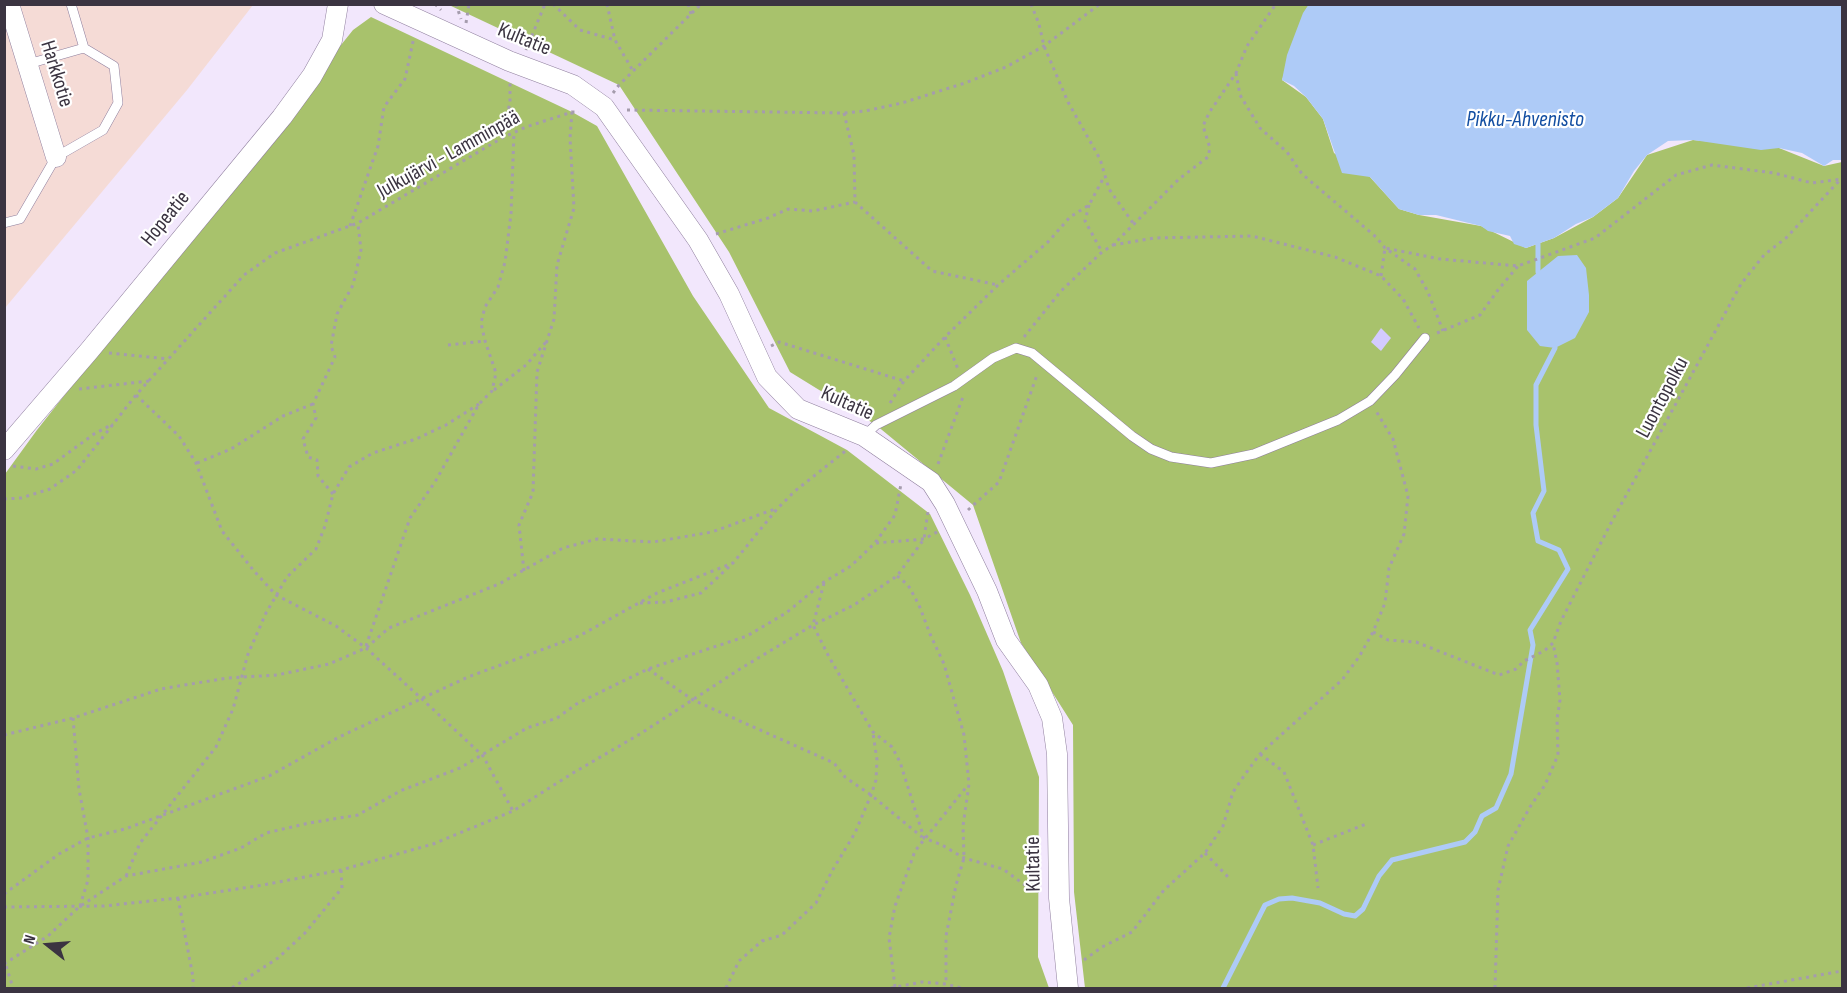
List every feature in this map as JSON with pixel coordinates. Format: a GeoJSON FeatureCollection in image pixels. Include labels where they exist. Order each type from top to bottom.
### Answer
{"type":"FeatureCollection","features":[{"type":"Feature","properties":{"kind":"street","name":"Harkkotie"},"geometry":{"type":"LineString","coordinates":[[9,4],[56,157]]}},
{"type":"Feature","properties":{"kind":"street","name":"Hopeatie"},"geometry":{"type":"LineString","coordinates":[[10,444],[282,117],[312,76],[332,40],[338,4]]}},
{"type":"Feature","properties":{"kind":"street","name":"Kultatie"},"geometry":{"type":"LineString","coordinates":[[384,4],[514,63],[573,85],[604,107],[698,240],[729,294],[766,377],[798,409],[870,430],[909,467],[931,482],[987,591],[1006,640],[1038,685],[1052,718],[1057,754],[1059,898],[1068,985]]}},
{"type":"Feature","properties":{"kind":"lane"},"geometry":{"type":"LineString","coordinates":[[4,223],[20,219],[56,157],[103,130],[118,103],[114,66],[84,48],[71,4]]}},
{"type":"Feature","properties":{"kind":"lane"},"geometry":{"type":"LineString","coordinates":[[27,64],[84,48]]}},
{"type":"Feature","properties":{"kind":"lane"},"geometry":{"type":"LineString","coordinates":[[870,430],[954,386],[993,358],[1016,348],[1032,353],[1132,436],[1151,449],[1171,457],[1211,463],[1254,454],[1338,420],[1370,401],[1425,338]]}},
{"type":"Feature","properties":{"kind":"path"},"geometry":{"type":"LineString","coordinates":[[465,31],[469,4]]}},
{"type":"Feature","properties":{"kind":"path"},"geometry":{"type":"LineString","coordinates":[[502,138],[510,102],[514,63],[545,4]]}},
{"type":"Feature","properties":{"kind":"path"},"geometry":{"type":"LineString","coordinates":[[553,4],[580,30],[615,40]]}},
{"type":"Feature","properties":{"kind":"path"},"geometry":{"type":"LineString","coordinates":[[607,4],[615,40],[633,71]]}},
{"type":"Feature","properties":{"kind":"path"},"geometry":{"type":"LineString","coordinates":[[688,4],[691,15]]}},
{"type":"Feature","properties":{"kind":"path"},"geometry":{"type":"LineString","coordinates":[[604,107],[619,85],[701,4]]}},
{"type":"Feature","properties":{"kind":"path"},"geometry":{"type":"LineString","coordinates":[[1031,4],[1040,24],[1044,46],[1068,102],[1100,159],[1104,177],[1120,207],[1133,223]]}},
{"type":"Feature","properties":{"kind":"path","name":"Julkujärvi - Lamminpää"},"geometry":{"type":"LineString","coordinates":[[4,499],[21,498],[50,489],[77,470],[136,395],[244,275],[275,253],[358,223],[502,138],[572,112],[604,107],[635,112],[844,113],[864,111],[966,83],[1006,67],[1044,46],[1100,4]]}},
{"type":"Feature","properties":{"kind":"path"},"geometry":{"type":"LineString","coordinates":[[1016,348],[1061,291],[1179,179],[1194,170],[1208,157],[1210,148],[1203,126],[1236,73],[1247,46],[1276,4]]}},
{"type":"Feature","properties":{"kind":"path"},"geometry":{"type":"LineString","coordinates":[[350,226],[378,146],[384,107],[405,79],[419,20]]}},
{"type":"Feature","properties":{"kind":"path"},"geometry":{"type":"LineString","coordinates":[[1236,73],[1240,95],[1260,128],[1287,152],[1302,174],[1376,237],[1385,248],[1415,269],[1428,292],[1443,330]]}},
{"type":"Feature","properties":{"kind":"path"},"geometry":{"type":"LineString","coordinates":[[524,571],[519,525],[533,492],[537,372],[554,319],[556,265],[574,208],[570,138],[572,112]]}},
{"type":"Feature","properties":{"kind":"path"},"geometry":{"type":"LineString","coordinates":[[844,113],[854,155],[855,202],[932,271],[998,285]]}},
{"type":"Feature","properties":{"kind":"path"},"geometry":{"type":"LineString","coordinates":[[492,391],[496,373],[485,341],[482,323],[485,307],[498,286],[505,262],[511,214],[514,133]]}},
{"type":"Feature","properties":{"kind":"path"},"geometry":{"type":"LineString","coordinates":[[1385,248],[1440,259],[1518,266],[1595,238],[1676,176],[1713,165],[1774,173],[1812,183],[1841,180]]}},
{"type":"Feature","properties":{"kind":"path"},"geometry":{"type":"LineString","coordinates":[[1102,252],[1085,221],[1089,205],[1104,177]]}},
{"type":"Feature","properties":{"kind":"path","name":"Luontopolku"},"geometry":{"type":"LineString","coordinates":[[1373,632],[1388,640],[1416,642],[1499,675],[1516,669],[1524,661],[1544,651],[1552,644],[1561,621],[1616,515],[1741,284],[1764,255],[1786,238],[1841,180]]}},
{"type":"Feature","properties":{"kind":"path"},"geometry":{"type":"LineString","coordinates":[[698,240],[768,218],[788,209],[813,211],[855,202]]}},
{"type":"Feature","properties":{"kind":"path"},"geometry":{"type":"LineString","coordinates":[[638,603],[666,602],[701,593],[733,563],[777,509],[795,491],[870,430],[904,381],[945,337],[998,285],[1048,242],[1071,216],[1089,205]]}},
{"type":"Feature","properties":{"kind":"path"},"geometry":{"type":"LineString","coordinates":[[333,494],[318,476],[317,460],[308,457],[303,439],[316,418],[313,404],[335,357],[331,346],[337,314],[353,285],[361,250],[358,223]]}},
{"type":"Feature","properties":{"kind":"path"},"geometry":{"type":"LineString","coordinates":[[1113,244],[1154,238],[1252,236],[1335,257],[1381,276],[1403,299],[1425,338],[1480,315],[1518,266]]}},
{"type":"Feature","properties":{"kind":"path"},"geometry":{"type":"LineString","coordinates":[[1381,276],[1385,248]]}},
{"type":"Feature","properties":{"kind":"path"},"geometry":{"type":"LineString","coordinates":[[4,907],[79,907],[178,898],[341,870],[433,844],[513,811],[813,625],[854,605],[897,576],[924,539],[931,482],[965,393],[964,378],[958,370],[945,337]]}},
{"type":"Feature","properties":{"kind":"path"},"geometry":{"type":"LineString","coordinates":[[366,648],[410,518],[435,482],[480,405],[492,391],[526,365],[547,340]]}},
{"type":"Feature","properties":{"kind":"path"},"geometry":{"type":"LineString","coordinates":[[448,345],[485,341]]}},
{"type":"Feature","properties":{"kind":"path"},"geometry":{"type":"LineString","coordinates":[[755,352],[779,342],[904,381]]}},
{"type":"Feature","properties":{"kind":"path"},"geometry":{"type":"LineString","coordinates":[[89,351],[168,359]]}},
{"type":"Feature","properties":{"kind":"path"},"geometry":{"type":"LineString","coordinates":[[875,543],[924,539],[954,523],[999,482],[1042,362]]}},
{"type":"Feature","properties":{"kind":"path"},"geometry":{"type":"LineString","coordinates":[[53,392],[149,381]]}},
{"type":"Feature","properties":{"kind":"path"},"geometry":{"type":"LineString","coordinates":[[136,395],[179,436],[196,463],[222,531],[254,571],[276,595],[336,626],[366,648],[422,699],[483,756],[513,811]]}},
{"type":"Feature","properties":{"kind":"path"},"geometry":{"type":"LineString","coordinates":[[1068,985],[1084,961],[1102,947],[1132,932],[1164,890],[1205,853],[1223,826],[1233,792],[1260,754],[1342,680],[1359,657],[1373,632],[1385,603],[1389,568],[1404,534],[1408,496],[1393,438],[1370,401]]}},
{"type":"Feature","properties":{"kind":"path"},"geometry":{"type":"LineString","coordinates":[[196,463],[231,449],[283,416],[313,404]]}},
{"type":"Feature","properties":{"kind":"path"},"geometry":{"type":"LineString","coordinates":[[126,876],[140,843],[216,747],[233,709],[248,654],[276,595],[286,577],[316,549],[325,526],[333,494],[349,467],[373,453],[416,439],[446,425],[480,405]]}},
{"type":"Feature","properties":{"kind":"path"},"geometry":{"type":"LineString","coordinates":[[10,444],[27,447],[13,466],[36,469],[53,464],[94,434],[115,423]]}},
{"type":"Feature","properties":{"kind":"path"},"geometry":{"type":"LineString","coordinates":[[14,988],[5,962],[48,936],[79,907],[126,876],[202,862],[241,848],[266,833],[358,815],[400,791],[460,768],[527,728],[557,718],[578,703],[648,669],[747,636],[786,613],[824,582],[851,566],[875,543],[895,515],[901,484],[909,467]]}},
{"type":"Feature","properties":{"kind":"path"},"geometry":{"type":"LineString","coordinates":[[4,735],[73,718],[161,689],[242,677],[277,675],[329,664],[366,648],[389,628],[499,584],[562,548],[597,539],[653,542],[712,532],[777,509]]}},
{"type":"Feature","properties":{"kind":"path"},"geometry":{"type":"LineString","coordinates":[[4,894],[59,854],[88,838],[125,829],[269,776],[339,737],[468,677],[579,636],[657,592],[733,563]]}},
{"type":"Feature","properties":{"kind":"path"},"geometry":{"type":"LineString","coordinates":[[897,576],[908,585],[919,605],[944,664],[964,735],[969,784],[963,826],[964,858],[953,896],[946,936],[946,984]]}},
{"type":"Feature","properties":{"kind":"path"},"geometry":{"type":"LineString","coordinates":[[824,582],[813,625],[873,732],[892,747],[900,762],[924,838]]}},
{"type":"Feature","properties":{"kind":"path"},"geometry":{"type":"LineString","coordinates":[[1495,988],[1498,890],[1508,846],[1545,785],[1558,755],[1557,719],[1560,700],[1557,663],[1552,644]]}},
{"type":"Feature","properties":{"kind":"path"},"geometry":{"type":"LineString","coordinates":[[648,669],[693,700],[834,762],[845,777],[924,838],[964,858],[1002,869],[1029,888],[1059,898]]}},
{"type":"Feature","properties":{"kind":"path"},"geometry":{"type":"LineString","coordinates":[[73,718],[79,789],[88,838],[88,880],[79,907]]}},
{"type":"Feature","properties":{"kind":"path"},"geometry":{"type":"LineString","coordinates":[[726,988],[739,961],[762,941],[782,935],[816,903],[855,833],[876,780],[877,760],[873,732]]}},
{"type":"Feature","properties":{"kind":"path"},"geometry":{"type":"LineString","coordinates":[[1260,754],[1284,772],[1313,845],[1318,888]]}},
{"type":"Feature","properties":{"kind":"path"},"geometry":{"type":"LineString","coordinates":[[961,988],[922,982],[893,988],[889,938],[896,906],[915,851],[969,784]]}},
{"type":"Feature","properties":{"kind":"path"},"geometry":{"type":"LineString","coordinates":[[1313,845],[1366,824]]}},
{"type":"Feature","properties":{"kind":"path"},"geometry":{"type":"LineString","coordinates":[[1205,853],[1228,877]]}},
{"type":"Feature","properties":{"kind":"path"},"geometry":{"type":"LineString","coordinates":[[232,988],[278,958],[312,925],[342,888],[341,870]]}},
{"type":"Feature","properties":{"kind":"path"},"geometry":{"type":"LineString","coordinates":[[178,898],[193,977],[193,988]]}},
{"type":"Feature","properties":{"kind":"path"},"geometry":{"type":"LineString","coordinates":[[1746,988],[1842,971]]}},
{"type":"Feature","properties":{"kind":"shaded area"},"geometry":{"type":"Polygon","coordinates":[[[5,5],[253,5],[187,90],[5,308],[5,5]]]}},
{"type":"Feature","properties":{"kind":"green space"},"geometry":{"type":"Polygon","coordinates":[[[449,5],[1309,5],[1282,80],[1306,97],[1323,119],[1334,153],[1370,177],[1399,209],[1419,215],[1481,226],[1526,248],[1554,238],[1593,217],[1618,198],[1647,155],[1693,140],[1779,148],[1824,166],[1842,162],[1842,988],[1085,988],[1074,892],[1073,725],[1021,643],[973,505],[876,425],[790,372],[729,252],[619,85],[449,5]]]}},
{"type":"Feature","properties":{"kind":"green space"},"geometry":{"type":"Polygon","coordinates":[[[371,17],[597,126],[693,296],[769,408],[847,450],[930,514],[970,595],[1003,671],[1039,777],[1038,957],[1049,988],[5,988],[5,474],[37,430],[353,30],[371,17]]]}},
{"type":"Feature","properties":{"kind":"water","name":"Pikku-Ahvenisto"},"geometry":{"type":"Polygon","coordinates":[[[1309,4],[1842,5],[1842,160],[1833,160],[1824,166],[1802,153],[1779,148],[1761,150],[1693,140],[1668,141],[1647,155],[1634,171],[1618,198],[1593,217],[1576,224],[1554,238],[1526,248],[1514,244],[1510,236],[1488,231],[1481,226],[1436,215],[1419,215],[1399,209],[1370,177],[1342,173],[1323,119],[1306,97],[1294,86],[1282,80],[1287,55],[1303,13],[1309,4]]]}},
{"type":"Feature","properties":{"kind":"water"},"geometry":{"type":"Polygon","coordinates":[[[1577,255],[1586,268],[1589,312],[1575,338],[1555,348],[1540,346],[1527,330],[1527,281],[1558,256],[1577,255]]]}},
{"type":"Feature","properties":{"kind":"building"},"geometry":{"type":"Polygon","coordinates":[[[1381,328],[1391,338],[1381,351],[1371,342],[1381,328]]]}},
{"type":"Feature","properties":{"kind":"waterway"},"geometry":{"type":"LineString","coordinates":[[1538,243],[1538,272]]}},
{"type":"Feature","properties":{"kind":"waterway"},"geometry":{"type":"LineString","coordinates":[[1223,988],[1265,905],[1279,899],[1292,898],[1320,903],[1344,914],[1355,916],[1363,909],[1379,876],[1392,860],[1465,842],[1475,832],[1482,816],[1496,808],[1511,774],[1533,645],[1530,630],[1568,569],[1559,550],[1538,541],[1533,513],[1544,491],[1536,425],[1536,385],[1555,348]]}}]}
